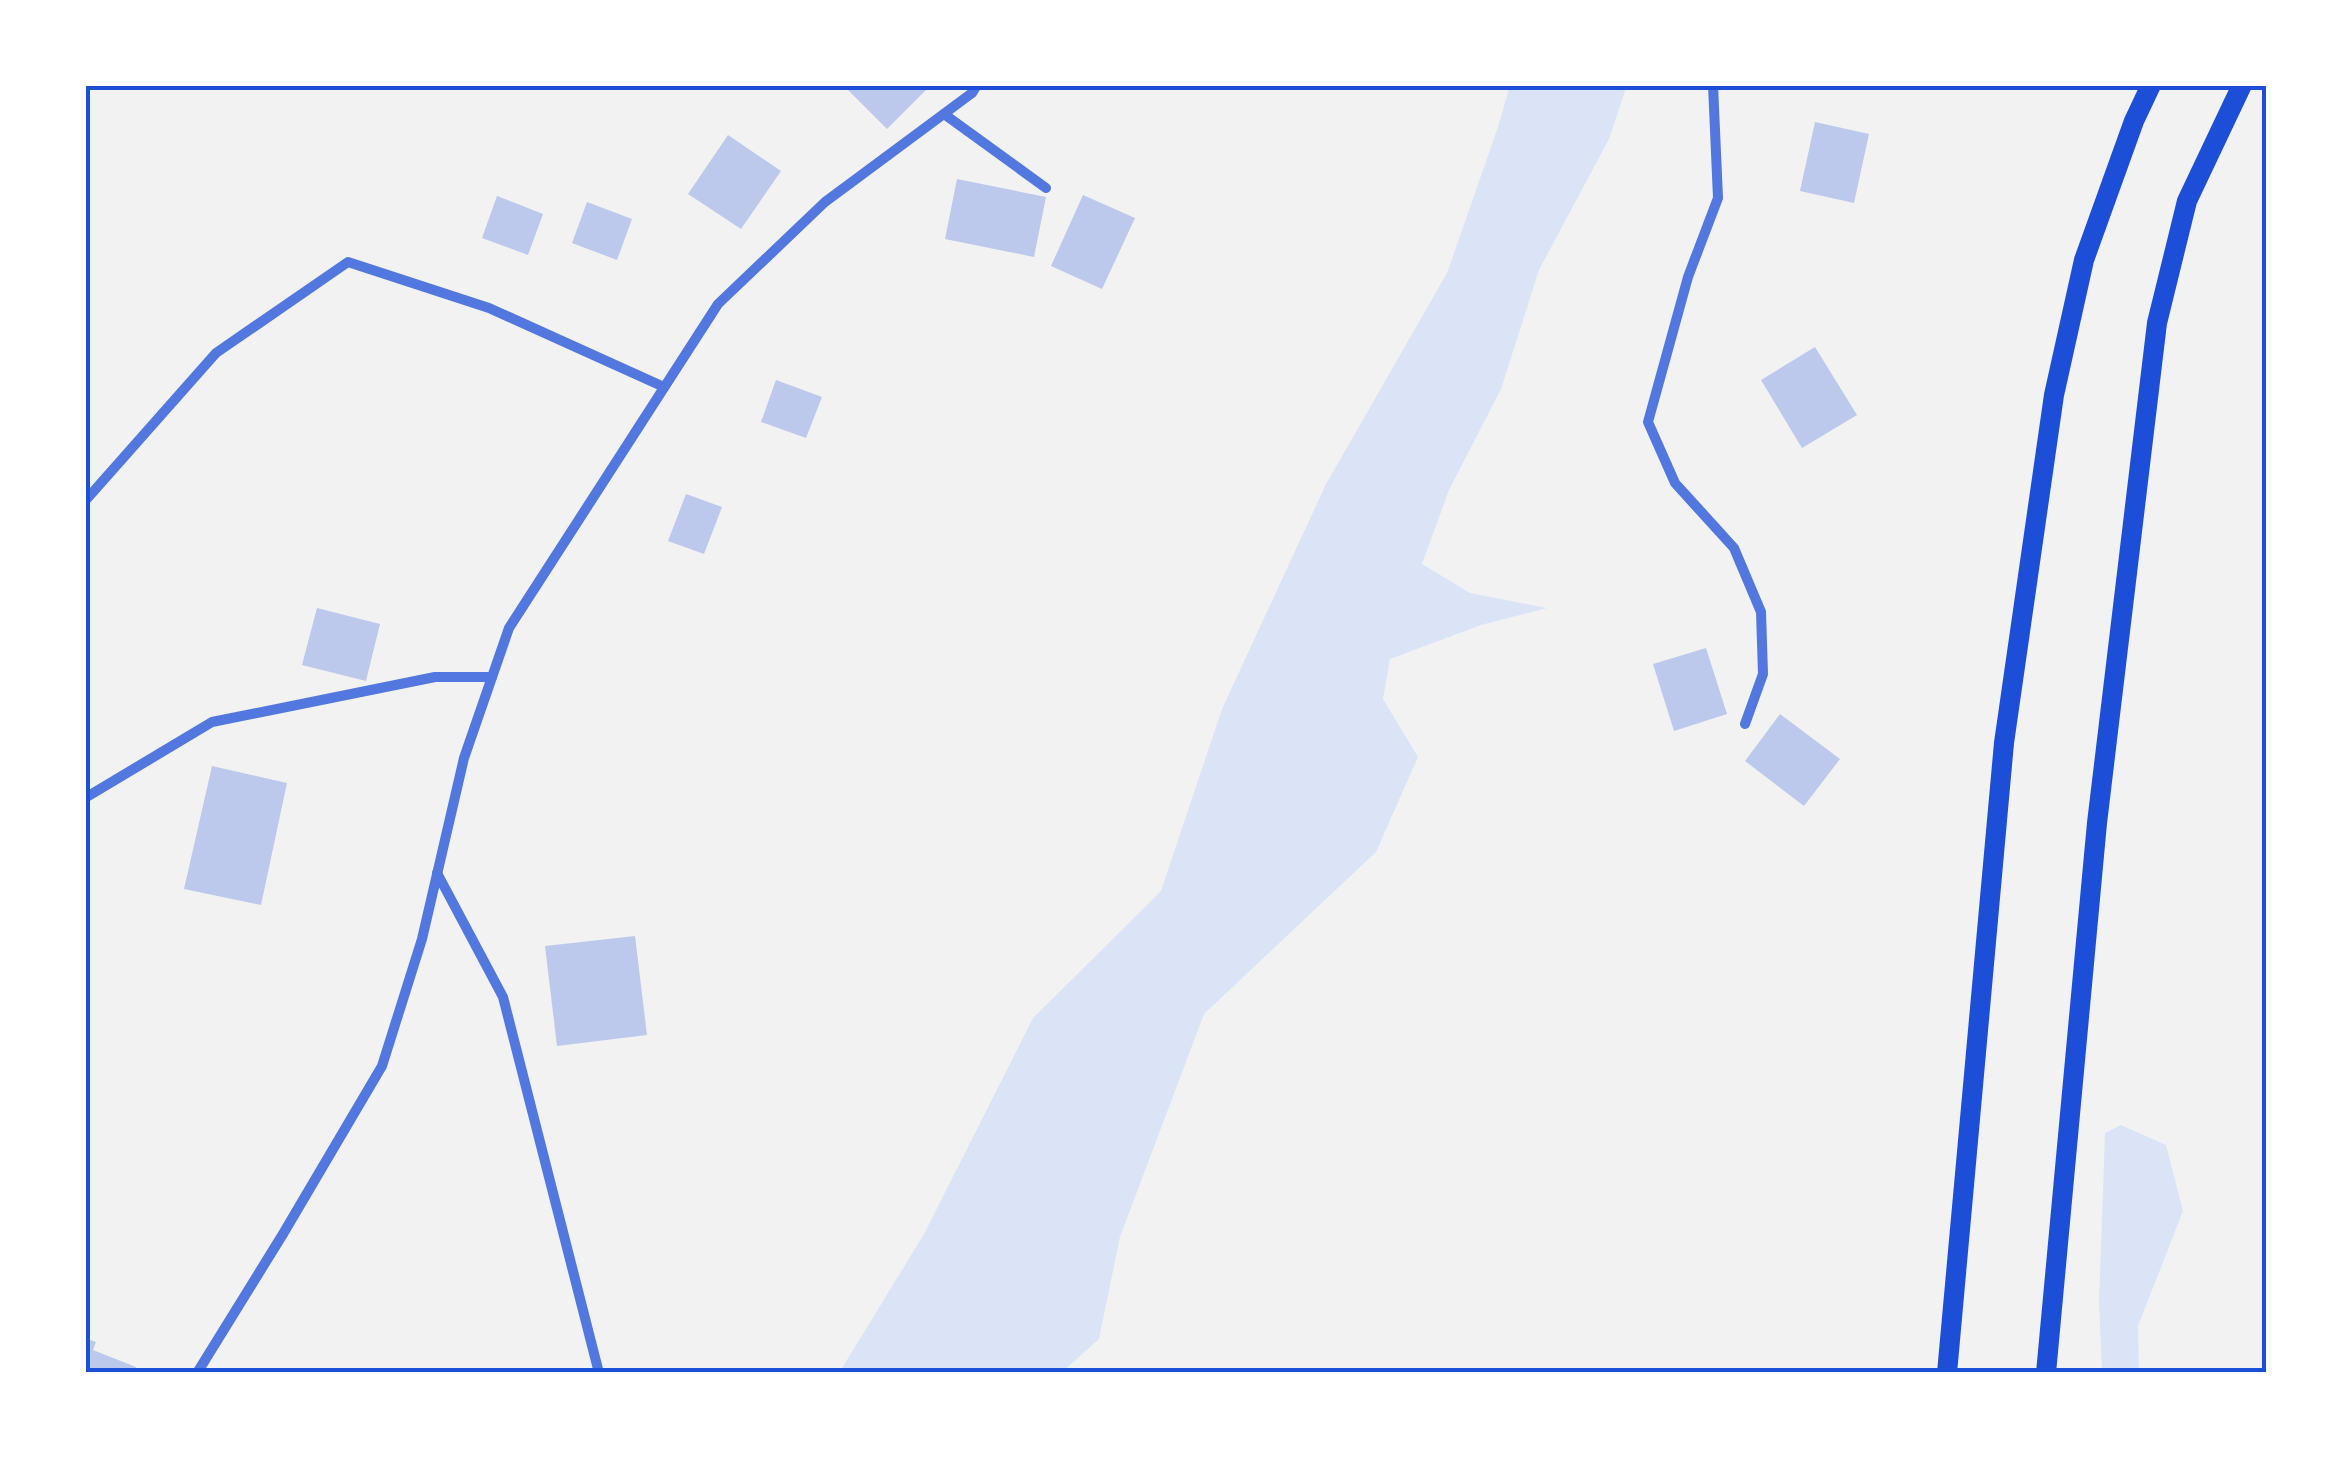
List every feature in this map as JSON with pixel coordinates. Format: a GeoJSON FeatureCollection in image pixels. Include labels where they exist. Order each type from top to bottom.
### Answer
{"type":"FeatureCollection","features":[{"type":"Feature","properties":{"kind":"main road"},"geometry":{"type":"LineString","coordinates":[[1947,1373],[2004,743],[2054,394],[2084,260],[2134,121],[2151,85]]}},
{"type":"Feature","properties":{"kind":"main road"},"geometry":{"type":"LineString","coordinates":[[2046,1373],[2097,823],[2157,323],[2187,202],[2242,85]]}},
{"type":"Feature","properties":{"kind":"street"},"geometry":{"type":"LineString","coordinates":[[197,1373],[382,1066],[422,939],[464,758],[509,628],[718,304],[825,202],[944,114],[976,85]]}},
{"type":"Feature","properties":{"kind":"street"},"geometry":{"type":"LineString","coordinates":[[1713,85],[1718,198],[1688,277],[1648,422],[1675,483],[1734,548],[1761,612],[1763,674],[1745,724]]}},
{"type":"Feature","properties":{"kind":"street"},"geometry":{"type":"LineString","coordinates":[[944,114],[1046,188]]}},
{"type":"Feature","properties":{"kind":"street"},"geometry":{"type":"LineString","coordinates":[[85,501],[216,353],[348,262],[488,308],[664,387]]}},
{"type":"Feature","properties":{"kind":"street"},"geometry":{"type":"LineString","coordinates":[[85,798],[212,722],[435,677],[492,677]]}},
{"type":"Feature","properties":{"kind":"street"},"geometry":{"type":"LineString","coordinates":[[437,872],[503,997],[600,1373]]}},
{"type":"Feature","properties":{"kind":"shaded area"},"geometry":{"type":"Polygon","coordinates":[[[1510,85],[1627,85],[1609,139],[1539,270],[1501,389],[1449,490],[1422,564],[1470,593],[1547,608],[1481,625],[1390,659],[1383,699],[1418,757],[1376,852],[1204,1014],[1120,1237],[1099,1339],[1061,1373],[839,1373],[924,1234],[1033,1018],[1161,891],[1222,709],[1326,484],[1447,273],[1510,85]]]}},
{"type":"Feature","properties":{"kind":"shaded area"},"geometry":{"type":"Polygon","coordinates":[[[2121,1125],[2166,1145],[2183,1211],[2138,1326],[2139,1373],[2102,1373],[2099,1301],[2105,1133],[2121,1125]]]}},
{"type":"Feature","properties":{"kind":"building"},"geometry":{"type":"Polygon","coordinates":[[[843,85],[931,85],[887,129],[843,85]]]}},
{"type":"Feature","properties":{"kind":"building"},"geometry":{"type":"Polygon","coordinates":[[[1815,122],[1869,134],[1854,203],[1800,191],[1815,122]]]}},
{"type":"Feature","properties":{"kind":"building"},"geometry":{"type":"Polygon","coordinates":[[[728,135],[781,171],[741,229],[688,194],[728,135]]]}},
{"type":"Feature","properties":{"kind":"building"},"geometry":{"type":"Polygon","coordinates":[[[957,179],[1046,197],[1034,257],[945,239],[957,179]]]}},
{"type":"Feature","properties":{"kind":"building"},"geometry":{"type":"Polygon","coordinates":[[[1083,195],[1135,218],[1102,289],[1051,266],[1083,195]]]}},
{"type":"Feature","properties":{"kind":"building"},"geometry":{"type":"Polygon","coordinates":[[[497,196],[543,214],[528,255],[482,238],[497,196]]]}},
{"type":"Feature","properties":{"kind":"building"},"geometry":{"type":"Polygon","coordinates":[[[587,202],[632,219],[617,260],[572,243],[587,202]]]}},
{"type":"Feature","properties":{"kind":"building"},"geometry":{"type":"Polygon","coordinates":[[[1815,347],[1857,415],[1802,448],[1761,380],[1815,347]]]}},
{"type":"Feature","properties":{"kind":"building"},"geometry":{"type":"Polygon","coordinates":[[[776,380],[822,397],[806,438],[761,422],[776,380]]]}},
{"type":"Feature","properties":{"kind":"building"},"geometry":{"type":"Polygon","coordinates":[[[686,494],[722,507],[704,554],[668,541],[686,494]]]}},
{"type":"Feature","properties":{"kind":"building"},"geometry":{"type":"Polygon","coordinates":[[[317,608],[380,624],[366,681],[302,665],[317,608]]]}},
{"type":"Feature","properties":{"kind":"building"},"geometry":{"type":"Polygon","coordinates":[[[1706,648],[1727,714],[1674,731],[1653,664],[1706,648]]]}},
{"type":"Feature","properties":{"kind":"building"},"geometry":{"type":"Polygon","coordinates":[[[1780,714],[1840,759],[1804,806],[1745,761],[1780,714]]]}},
{"type":"Feature","properties":{"kind":"building"},"geometry":{"type":"Polygon","coordinates":[[[212,766],[287,783],[261,905],[184,889],[212,766]]]}},
{"type":"Feature","properties":{"kind":"building"},"geometry":{"type":"Polygon","coordinates":[[[635,936],[647,1035],[557,1046],[545,946],[635,936]]]}},
{"type":"Feature","properties":{"kind":"building"},"geometry":{"type":"Polygon","coordinates":[[[85,1338],[96,1342],[93,1350],[136,1367],[134,1373],[85,1373],[85,1338]]]}}]}
